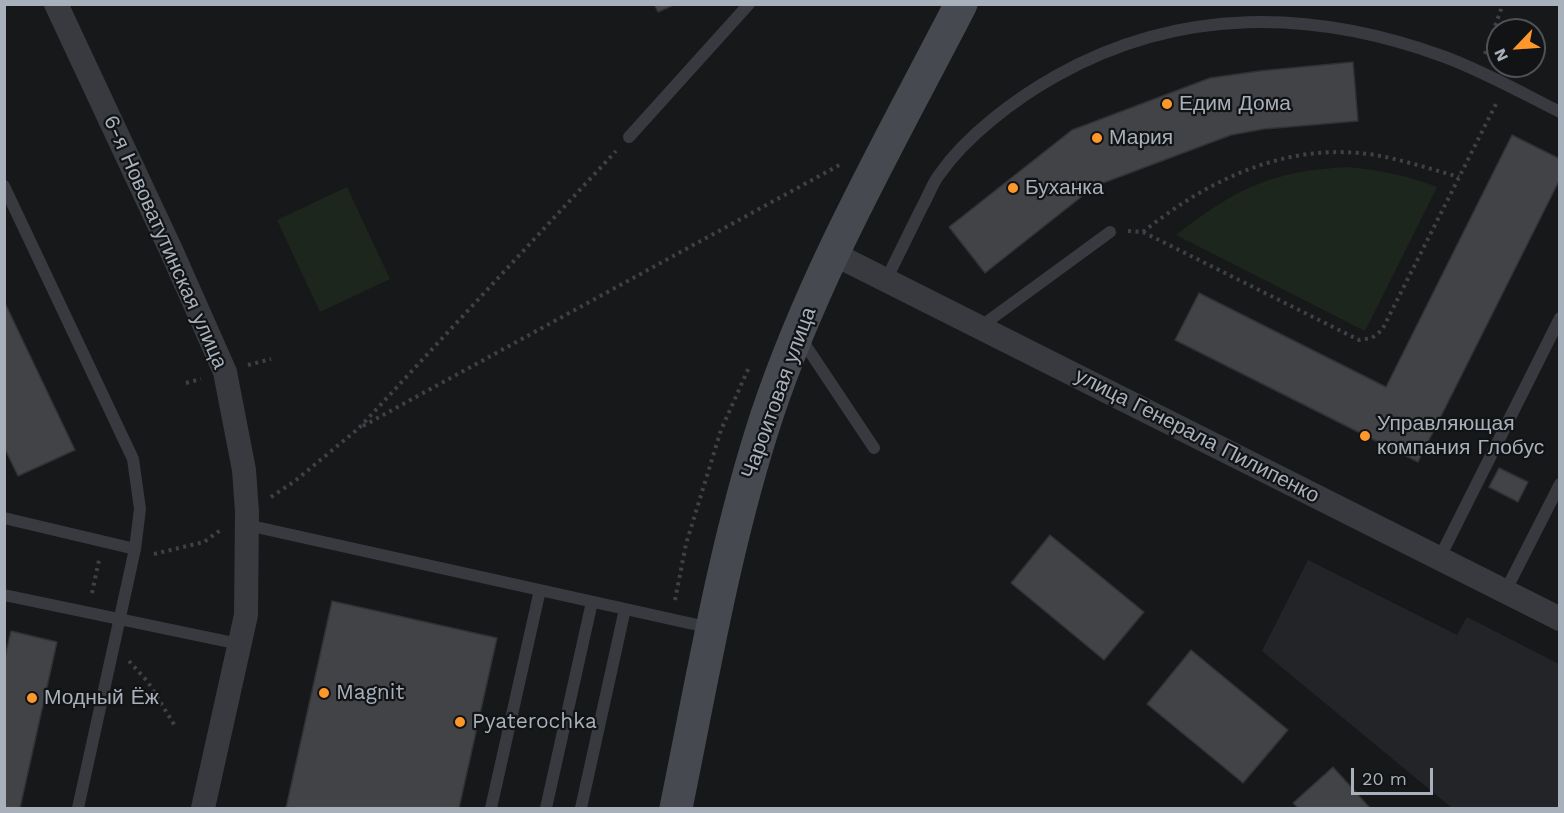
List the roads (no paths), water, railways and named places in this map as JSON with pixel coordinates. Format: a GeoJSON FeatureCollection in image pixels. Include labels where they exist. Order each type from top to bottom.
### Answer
{"type":"FeatureCollection","features":[{"type":"Feature","properties":{"kind":"street","name":"6-я Нововатутинская улица"},"geometry":{"type":"LineString","coordinates":[[56,4],[171,250],[225,372],[244,470],[247,525],[246,615],[203,808]]}},
{"type":"Feature","properties":{"kind":"street","name":"Чароитовая улица"},"geometry":{"type":"LineString","coordinates":[[676,808],[732,536],[768,413],[798,333],[834,254],[961,4]]}},
{"type":"Feature","properties":{"kind":"street","name":"улица Генерала Пилипенко"},"geometry":{"type":"LineString","coordinates":[[834,254],[1560,619]]}},
{"type":"Feature","properties":{"kind":"lane"},"geometry":{"type":"LineString","coordinates":[[629,137],[749,4]]}},
{"type":"Feature","properties":{"kind":"lane"},"geometry":{"type":"LineString","coordinates":[[886,280],[939,175],[995,118],[1038,87],[1077,64],[1153,35],[1203,25],[1251,20],[1343,28],[1445,57],[1560,112]]}},
{"type":"Feature","properties":{"kind":"lane"},"geometry":{"type":"LineString","coordinates":[[4,186],[133,459],[140,509],[135,549],[78,808]]}},
{"type":"Feature","properties":{"kind":"lane"},"geometry":{"type":"LineString","coordinates":[[980,327],[1110,232]]}},
{"type":"Feature","properties":{"kind":"lane"},"geometry":{"type":"LineString","coordinates":[[1439,559],[1560,318]]}},
{"type":"Feature","properties":{"kind":"lane"},"geometry":{"type":"LineString","coordinates":[[798,333],[874,448]]}},
{"type":"Feature","properties":{"kind":"lane"},"geometry":{"type":"LineString","coordinates":[[1505,592],[1560,484]]}},
{"type":"Feature","properties":{"kind":"lane"},"geometry":{"type":"LineString","coordinates":[[4,518],[135,549]]}},
{"type":"Feature","properties":{"kind":"lane"},"geometry":{"type":"LineString","coordinates":[[247,525],[713,629]]}},
{"type":"Feature","properties":{"kind":"lane"},"geometry":{"type":"LineString","coordinates":[[491,808],[540,590]]}},
{"type":"Feature","properties":{"kind":"lane"},"geometry":{"type":"LineString","coordinates":[[4,595],[239,644]]}},
{"type":"Feature","properties":{"kind":"lane"},"geometry":{"type":"LineString","coordinates":[[546,808],[592,602]]}},
{"type":"Feature","properties":{"kind":"lane"},"geometry":{"type":"LineString","coordinates":[[581,808],[625,609]]}},
{"type":"Feature","properties":{"kind":"place","name":"Едим Дома"},"geometry":{"type":"Point","coordinates":[1167,104]}},
{"type":"Feature","properties":{"kind":"place","name":"Мария"},"geometry":{"type":"Point","coordinates":[1097,138]}},
{"type":"Feature","properties":{"kind":"place","name":"Буханка"},"geometry":{"type":"Point","coordinates":[1013,188]}},
{"type":"Feature","properties":{"kind":"place","name":"Управляющая компания Глобус"},"geometry":{"type":"Point","coordinates":[1365,436]}},
{"type":"Feature","properties":{"kind":"place","name":"Magnit"},"geometry":{"type":"Point","coordinates":[324,693]}},
{"type":"Feature","properties":{"kind":"place","name":"Модный Ёж"},"geometry":{"type":"Point","coordinates":[32,698]}},
{"type":"Feature","properties":{"kind":"place","name":"Pyaterochka"},"geometry":{"type":"Point","coordinates":[460,722]}}]}
